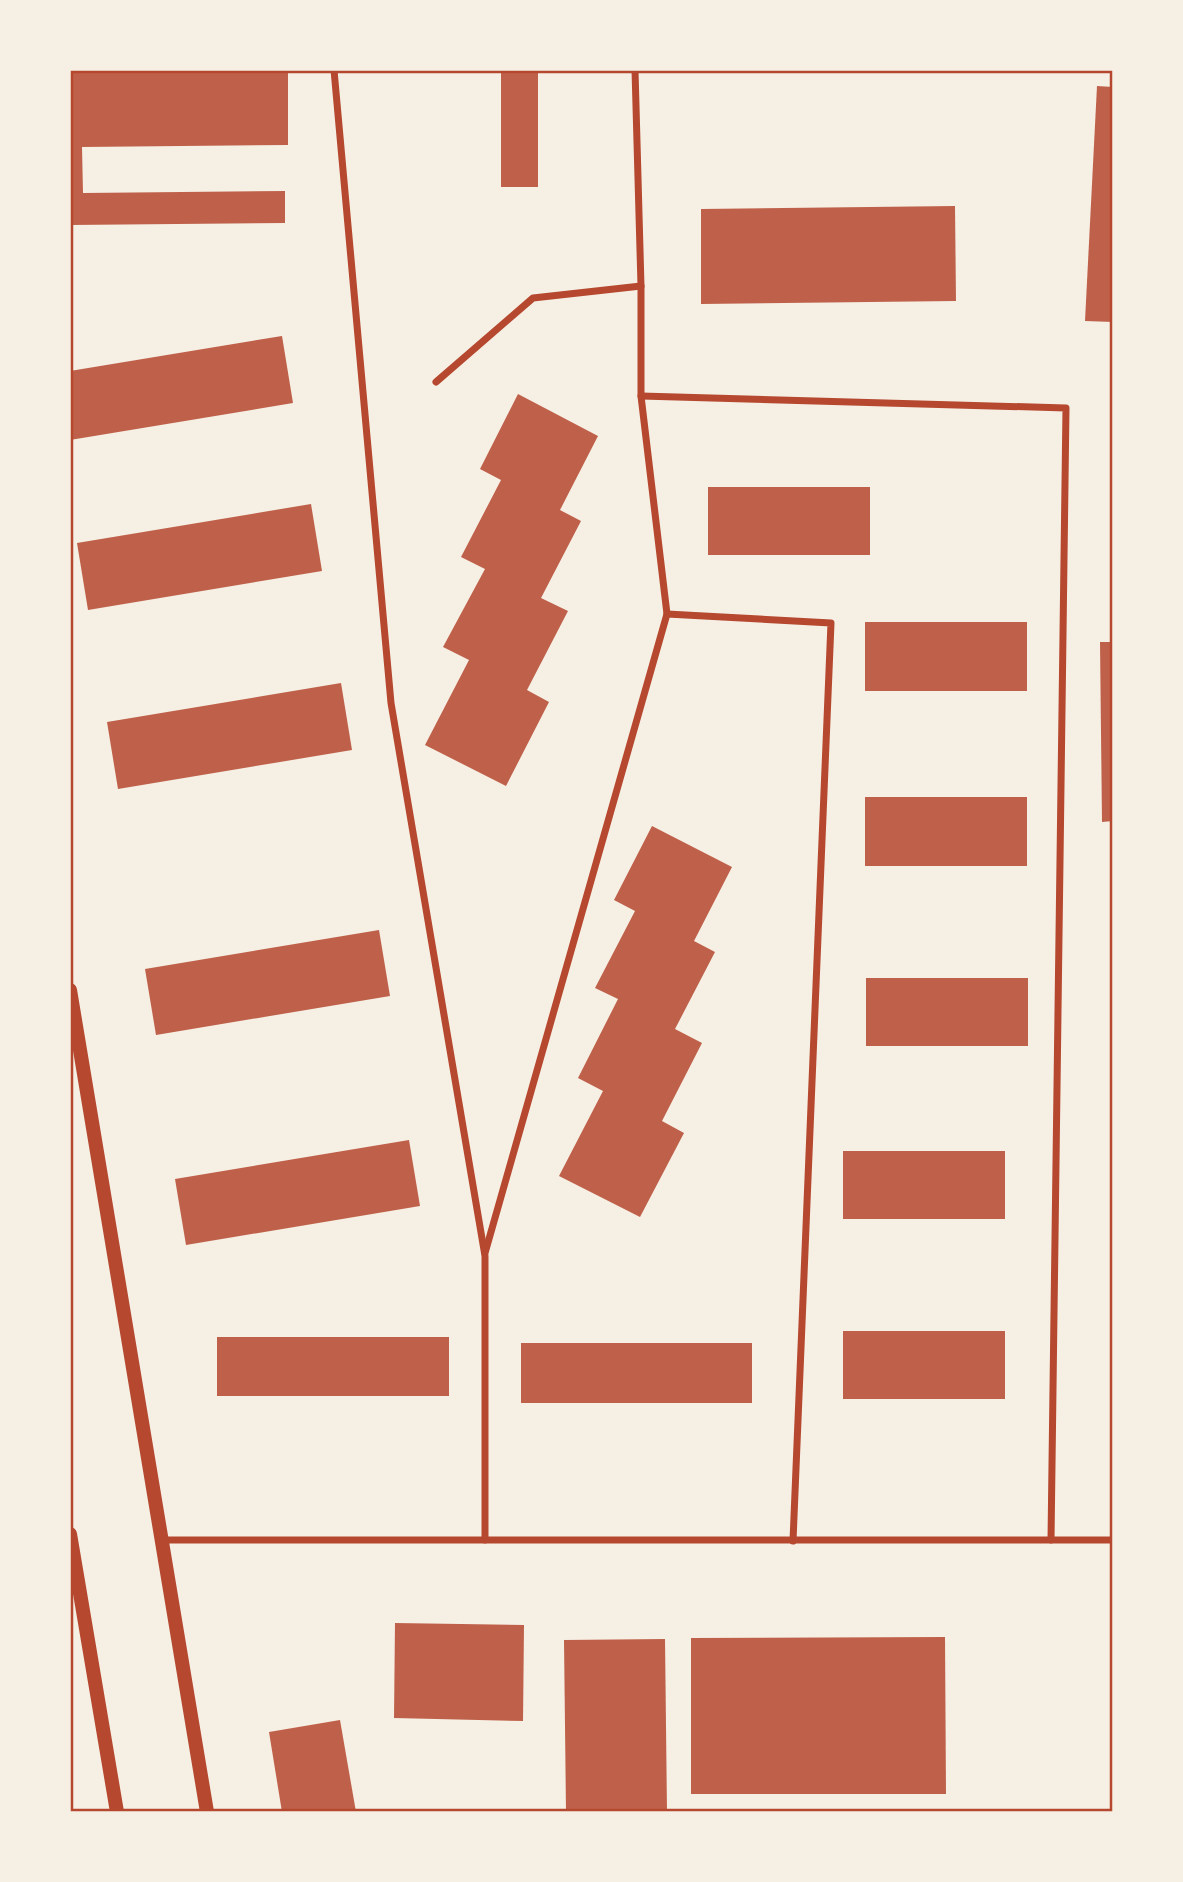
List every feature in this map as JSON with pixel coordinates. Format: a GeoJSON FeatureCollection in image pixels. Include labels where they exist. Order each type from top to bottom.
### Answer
{"type":"FeatureCollection","features":[{"type":"Feature","properties":{"kind":"main road"},"geometry":{"type":"LineString","coordinates":[[70,990],[206,1812]]}},
{"type":"Feature","properties":{"kind":"main road"},"geometry":{"type":"LineString","coordinates":[[70,1534],[117,1812]]}},
{"type":"Feature","properties":{"kind":"street"},"geometry":{"type":"LineString","coordinates":[[334,70],[391,703],[485,1256],[485,1540]]}},
{"type":"Feature","properties":{"kind":"street"},"geometry":{"type":"LineString","coordinates":[[485,1256],[667,614],[641,396],[635,70]]}},
{"type":"Feature","properties":{"kind":"street"},"geometry":{"type":"LineString","coordinates":[[436,382],[533,298],[641,286]]}},
{"type":"Feature","properties":{"kind":"street"},"geometry":{"type":"LineString","coordinates":[[641,396],[1066,408],[1051,1540]]}},
{"type":"Feature","properties":{"kind":"street"},"geometry":{"type":"LineString","coordinates":[[667,614],[831,623],[793,1541]]}},
{"type":"Feature","properties":{"kind":"street"},"geometry":{"type":"LineString","coordinates":[[161,1540],[1113,1540]]}},
{"type":"Feature","properties":{"kind":"building"},"geometry":{"type":"Polygon","coordinates":[[[70,70],[288,70],[288,145],[82,147],[83,193],[285,191],[285,223],[70,225],[70,70]]]}},
{"type":"Feature","properties":{"kind":"building"},"geometry":{"type":"Polygon","coordinates":[[[501,70],[538,70],[538,187],[501,187],[501,70]]]}},
{"type":"Feature","properties":{"kind":"building"},"geometry":{"type":"Polygon","coordinates":[[[1097,86],[1113,87],[1113,322],[1085,321],[1097,86]]]}},
{"type":"Feature","properties":{"kind":"building"},"geometry":{"type":"Polygon","coordinates":[[[955,206],[956,301],[701,304],[701,209],[955,206]]]}},
{"type":"Feature","properties":{"kind":"building"},"geometry":{"type":"Polygon","coordinates":[[[282,336],[293,403],[70,440],[70,371],[282,336]]]}},
{"type":"Feature","properties":{"kind":"building"},"geometry":{"type":"Polygon","coordinates":[[[518,394],[598,436],[560,510],[581,521],[541,598],[568,611],[527,690],[549,702],[506,786],[425,745],[469,660],[443,647],[485,569],[461,557],[501,480],[480,469],[518,394]]]}},
{"type":"Feature","properties":{"kind":"building"},"geometry":{"type":"Polygon","coordinates":[[[708,487],[870,487],[870,555],[708,555],[708,487]]]}},
{"type":"Feature","properties":{"kind":"building"},"geometry":{"type":"Polygon","coordinates":[[[311,504],[322,571],[88,610],[77,543],[311,504]]]}},
{"type":"Feature","properties":{"kind":"building"},"geometry":{"type":"Polygon","coordinates":[[[865,622],[1027,622],[1027,691],[865,691],[865,622]]]}},
{"type":"Feature","properties":{"kind":"building"},"geometry":{"type":"Polygon","coordinates":[[[1100,642],[1113,642],[1113,821],[1102,822],[1100,642]]]}},
{"type":"Feature","properties":{"kind":"building"},"geometry":{"type":"Polygon","coordinates":[[[341,683],[352,750],[118,789],[107,722],[341,683]]]}},
{"type":"Feature","properties":{"kind":"building"},"geometry":{"type":"Polygon","coordinates":[[[865,797],[1027,797],[1027,866],[865,866],[865,797]]]}},
{"type":"Feature","properties":{"kind":"building"},"geometry":{"type":"Polygon","coordinates":[[[652,826],[732,867],[694,941],[715,952],[675,1029],[702,1043],[662,1121],[684,1133],[640,1217],[559,1176],[603,1091],[578,1078],[618,999],[595,988],[635,911],[614,900],[652,826]]]}},
{"type":"Feature","properties":{"kind":"building"},"geometry":{"type":"Polygon","coordinates":[[[379,930],[390,996],[156,1035],[145,969],[379,930]]]}},
{"type":"Feature","properties":{"kind":"building"},"geometry":{"type":"Polygon","coordinates":[[[866,978],[1028,978],[1028,1046],[866,1046],[866,978]]]}},
{"type":"Feature","properties":{"kind":"building"},"geometry":{"type":"Polygon","coordinates":[[[409,1140],[420,1206],[186,1245],[175,1179],[409,1140]]]}},
{"type":"Feature","properties":{"kind":"building"},"geometry":{"type":"Polygon","coordinates":[[[843,1151],[1005,1151],[1005,1219],[843,1219],[843,1151]]]}},
{"type":"Feature","properties":{"kind":"building"},"geometry":{"type":"Polygon","coordinates":[[[843,1331],[1005,1331],[1005,1399],[843,1399],[843,1331]]]}},
{"type":"Feature","properties":{"kind":"building"},"geometry":{"type":"Polygon","coordinates":[[[217,1337],[449,1337],[449,1396],[217,1396],[217,1337]]]}},
{"type":"Feature","properties":{"kind":"building"},"geometry":{"type":"Polygon","coordinates":[[[521,1343],[752,1343],[752,1403],[521,1403],[521,1343]]]}},
{"type":"Feature","properties":{"kind":"building"},"geometry":{"type":"Polygon","coordinates":[[[395,1623],[524,1625],[523,1721],[394,1718],[395,1623]]]}},
{"type":"Feature","properties":{"kind":"building"},"geometry":{"type":"Polygon","coordinates":[[[945,1637],[946,1794],[691,1794],[691,1638],[945,1637]]]}},
{"type":"Feature","properties":{"kind":"building"},"geometry":{"type":"Polygon","coordinates":[[[665,1639],[667,1812],[566,1812],[564,1640],[665,1639]]]}},
{"type":"Feature","properties":{"kind":"building"},"geometry":{"type":"Polygon","coordinates":[[[340,1720],[356,1812],[282,1812],[269,1732],[340,1720]]]}}]}
